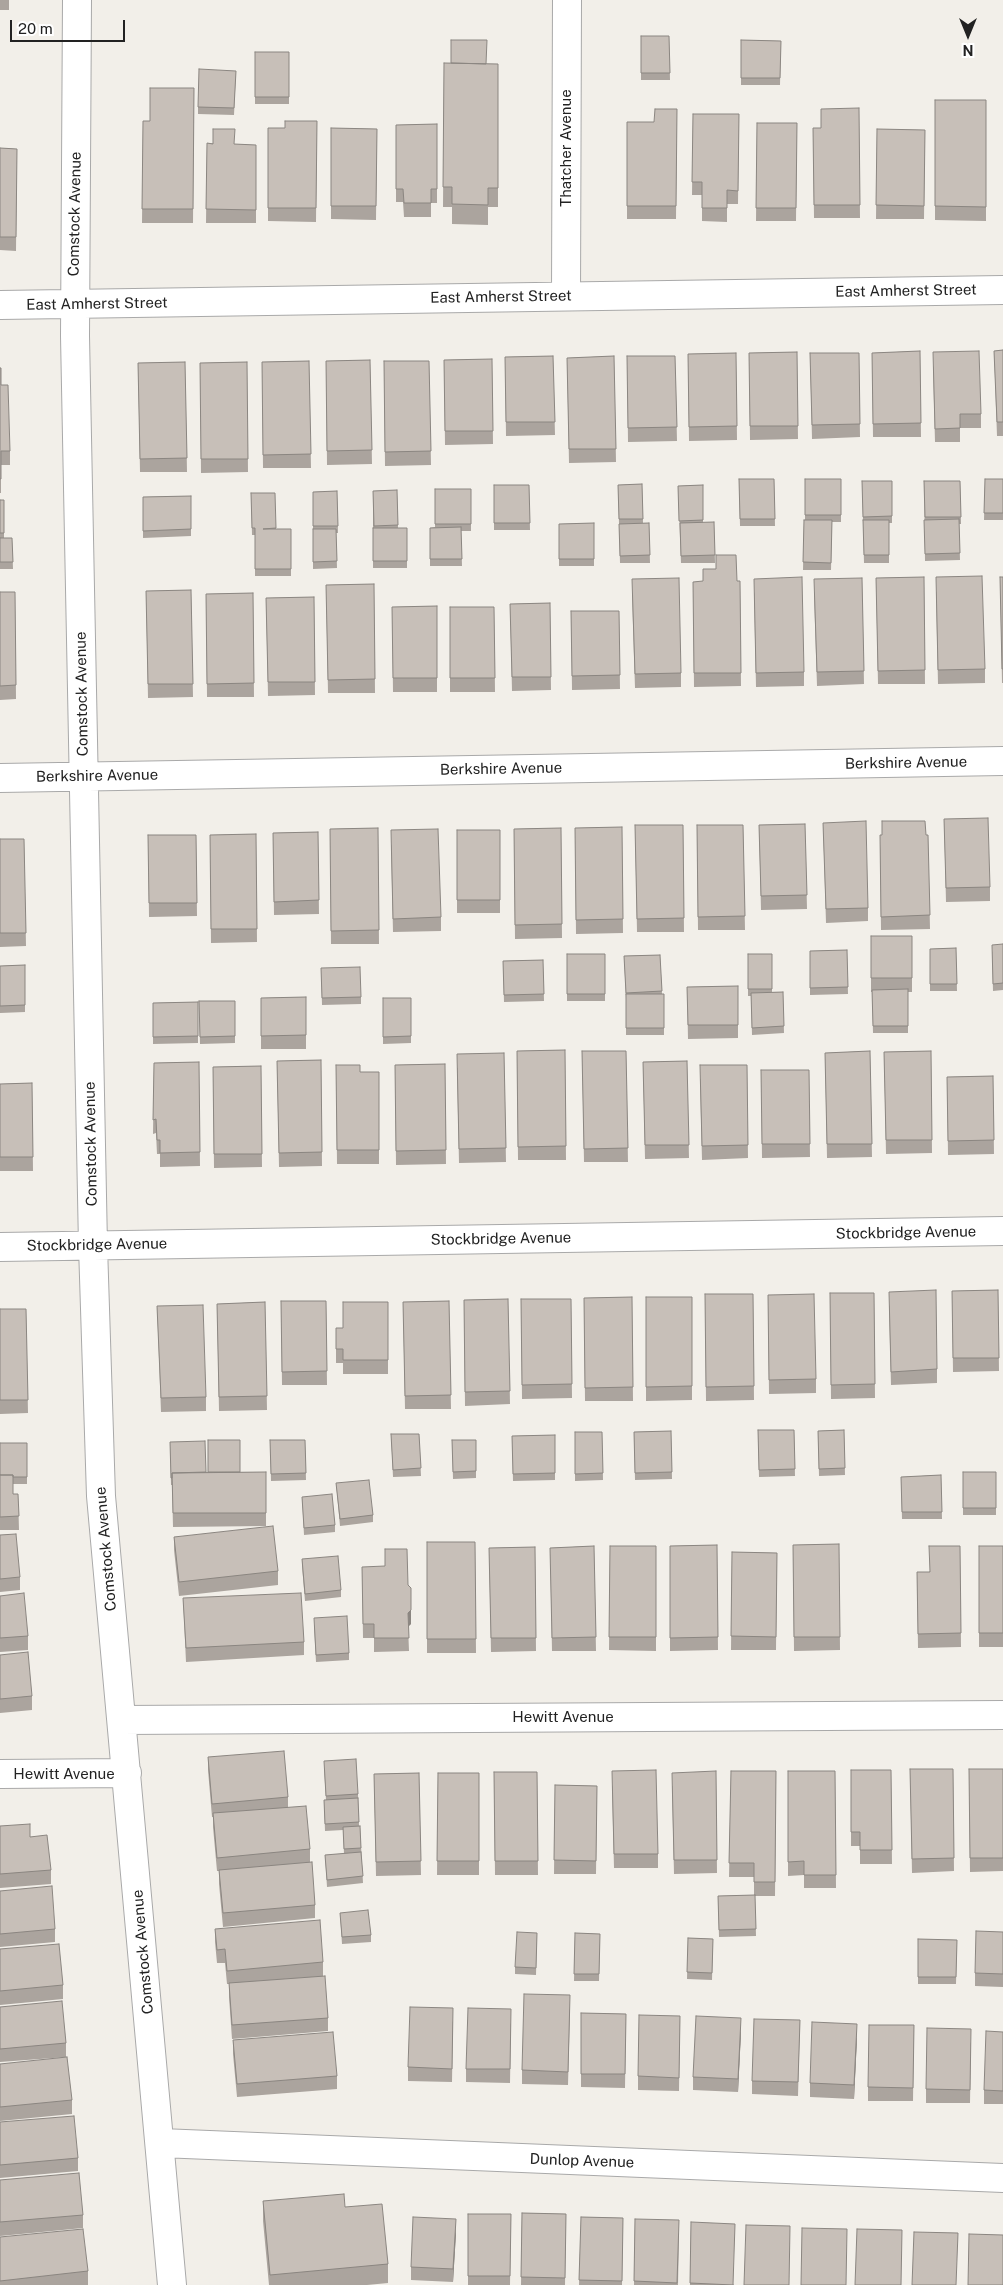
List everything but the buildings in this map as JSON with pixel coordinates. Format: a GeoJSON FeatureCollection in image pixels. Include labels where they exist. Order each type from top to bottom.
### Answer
{"type":"FeatureCollection","features":[{"type":"Feature","properties":{"kind":"street","name":"Comstock Avenue"},"geometry":{"type":"LineString","coordinates":[[77,0],[74,304],[93,1246],[102,1519],[161,2143],[172,2285]]}},
{"type":"Feature","properties":{"kind":"street","name":"Thatcher Avenue"},"geometry":{"type":"LineString","coordinates":[[566,296],[567,0]]}},
{"type":"Feature","properties":{"kind":"street","name":"East Amherst Street"},"geometry":{"type":"LineString","coordinates":[[0,305],[1003,290]]}},
{"type":"Feature","properties":{"kind":"street","name":"Berkshire Avenue"},"geometry":{"type":"LineString","coordinates":[[0,778],[1003,761]]}},
{"type":"Feature","properties":{"kind":"street","name":"Stockbridge Avenue"},"geometry":{"type":"LineString","coordinates":[[0,1247],[1003,1231]]}},
{"type":"Feature","properties":{"kind":"street","name":"Hewitt Avenue"},"geometry":{"type":"LineString","coordinates":[[122,1720],[1003,1715]]}},
{"type":"Feature","properties":{"kind":"street","name":"Hewitt Avenue"},"geometry":{"type":"LineString","coordinates":[[0,1774],[127,1774]]}},
{"type":"Feature","properties":{"kind":"street","name":"Dunlop Avenue"},"geometry":{"type":"LineString","coordinates":[[161,2143],[1003,2178]]}}]}
